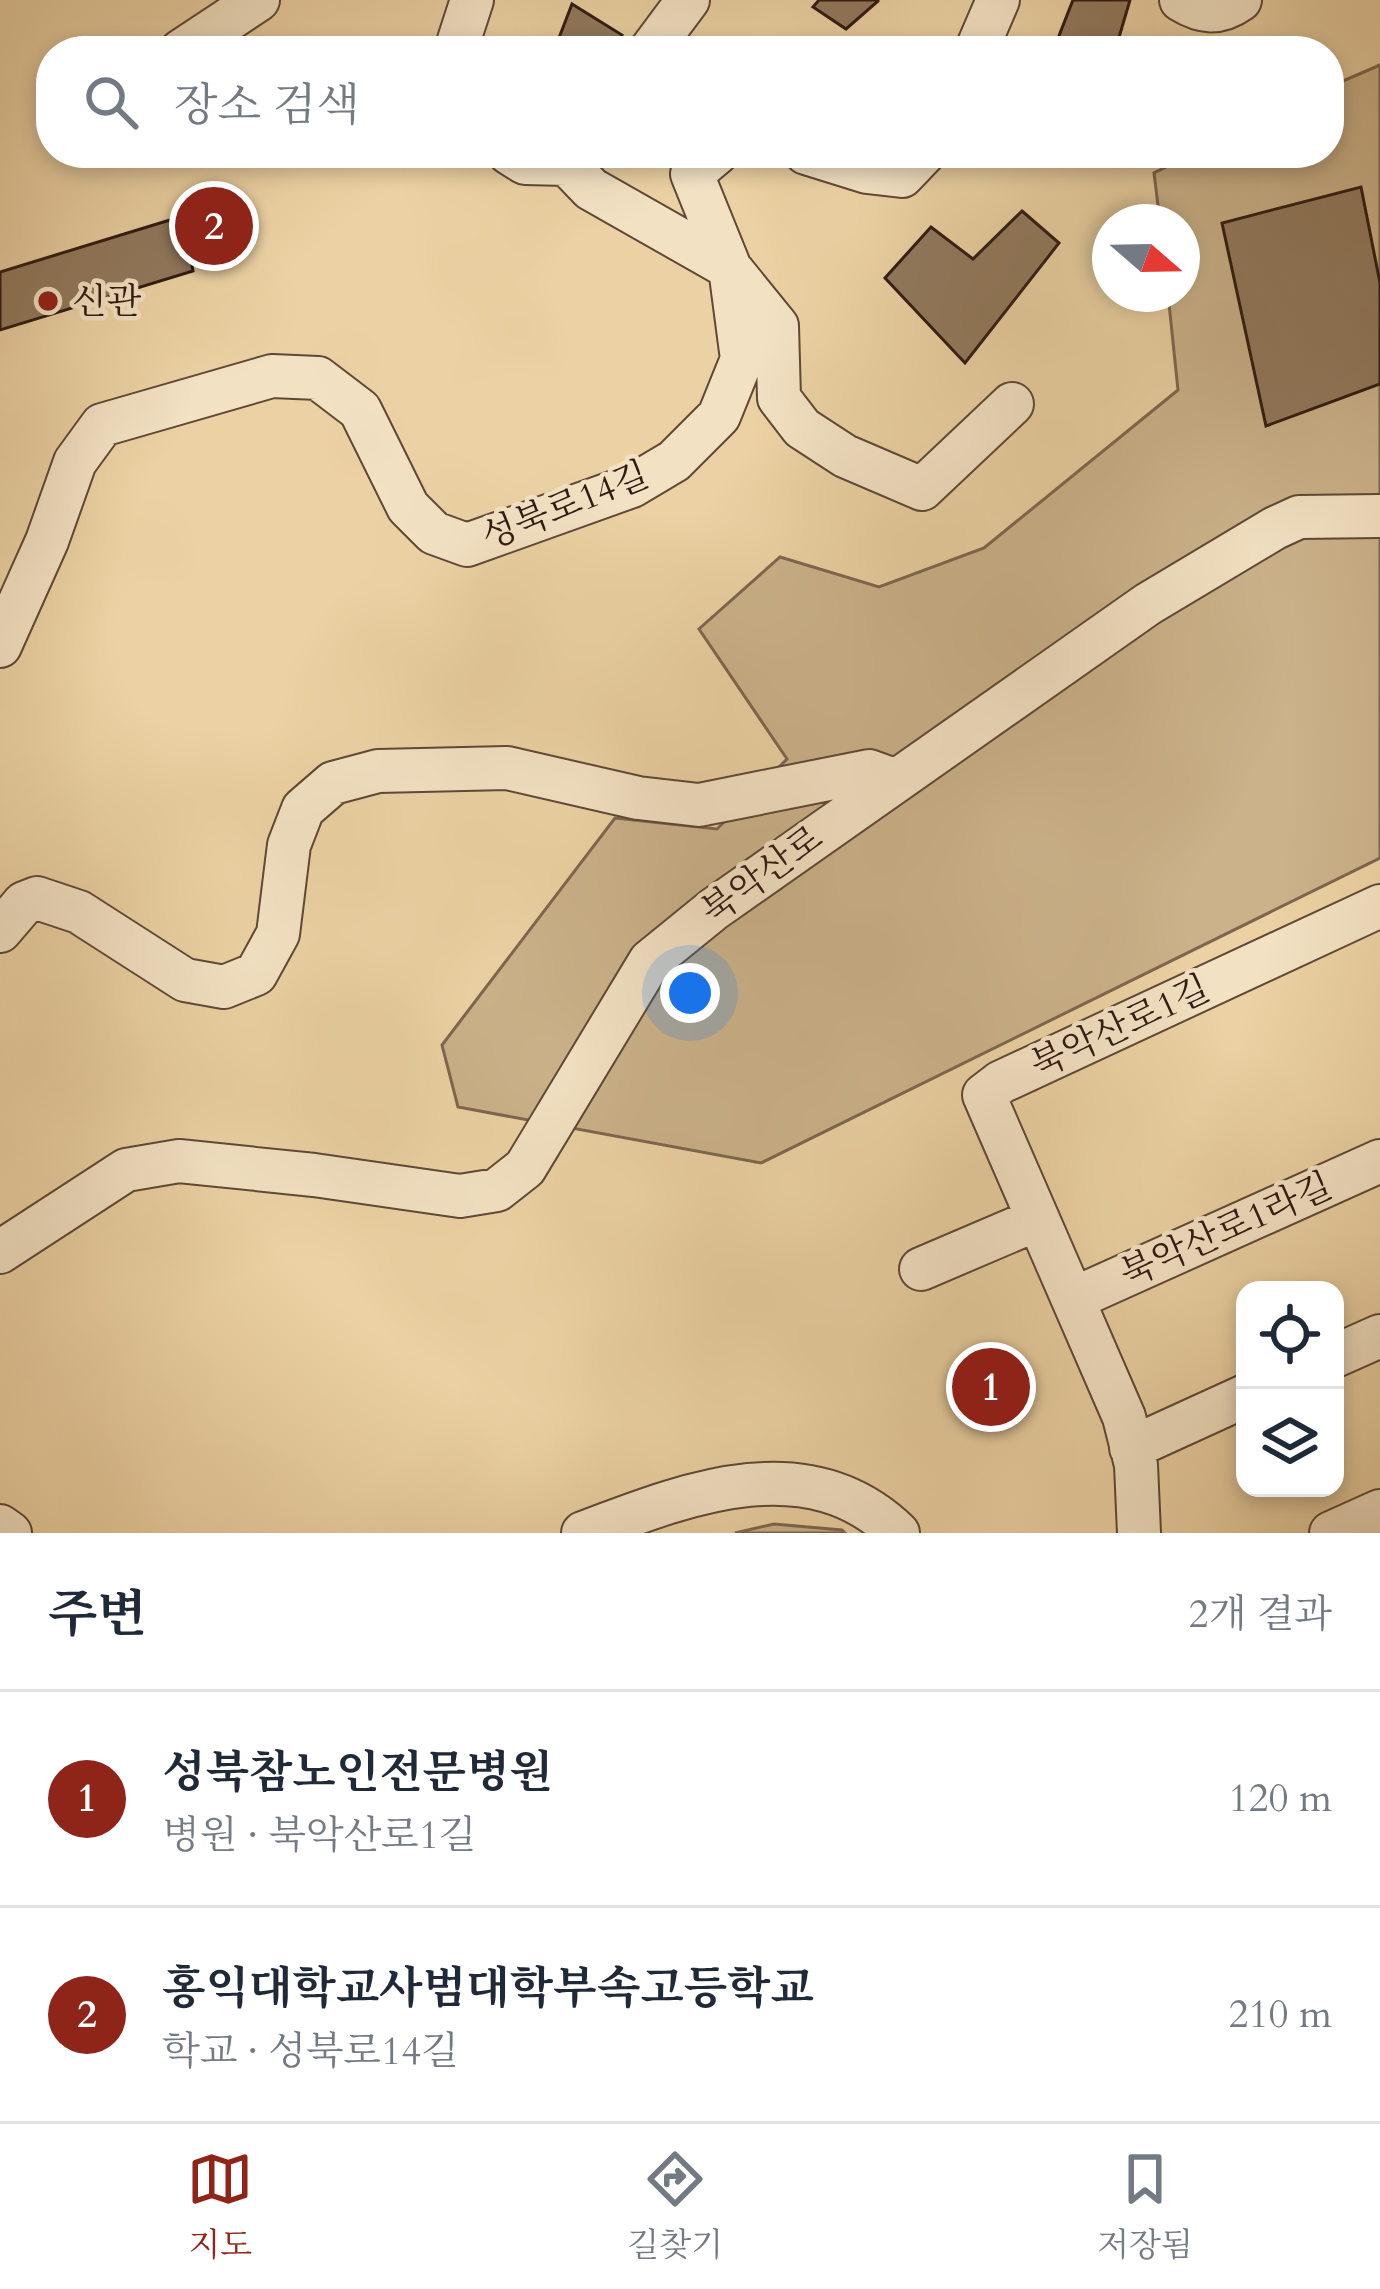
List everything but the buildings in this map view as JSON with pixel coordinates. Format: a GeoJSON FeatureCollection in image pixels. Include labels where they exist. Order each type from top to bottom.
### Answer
{"type":"FeatureCollection","features":[{"type":"Feature","properties":{"kind":"street"},"geometry":{"type":"LineString","coordinates":[[204,36],[259,0]]}},
{"type":"Feature","properties":{"kind":"street"},"geometry":{"type":"LineString","coordinates":[[460,36],[472,0]]}},
{"type":"Feature","properties":{"kind":"street"},"geometry":{"type":"LineString","coordinates":[[661,36],[688,0]]}},
{"type":"Feature","properties":{"kind":"street"},"geometry":{"type":"LineString","coordinates":[[982,36],[998,0]]}},
{"type":"Feature","properties":{"kind":"street"},"geometry":{"type":"LineString","coordinates":[[1181,0],[1202,12],[1229,8],[1240,0]]}},
{"type":"Feature","properties":{"kind":"street"},"geometry":{"type":"LineString","coordinates":[[577,168],[591,189],[730,268]]}},
{"type":"Feature","properties":{"kind":"street"},"geometry":{"type":"LineString","coordinates":[[699,168],[692,174],[730,268],[777,326],[779,398],[802,428],[845,456],[922,489],[1012,404]]}},
{"type":"Feature","properties":{"kind":"street"},"geometry":{"type":"LineString","coordinates":[[854,168],[902,176],[910,168]]}},
{"type":"Feature","properties":{"kind":"street","name":"성북로14길"},"geometry":{"type":"LineString","coordinates":[[0,646],[47,541],[75,462],[102,425],[272,376],[318,378],[360,410],[408,507],[434,533],[467,545],[632,486],[674,461],[718,416],[742,359],[730,268]]}},
{"type":"Feature","properties":{"kind":"street"},"geometry":{"type":"LineString","coordinates":[[1363,516],[1380,485]]}},
{"type":"Feature","properties":{"kind":"street","name":"북악산로"},"geometry":{"type":"LineString","coordinates":[[0,1252],[126,1170],[179,1161],[314,1174],[460,1196],[497,1190],[525,1168],[650,961],[713,909],[1148,604],[1299,517],[1363,516]]}},
{"type":"Feature","properties":{"kind":"street"},"geometry":{"type":"LineString","coordinates":[[0,931],[24,903],[37,898],[80,912],[185,980],[224,986],[256,974],[278,934],[290,844],[303,809],[333,783],[377,771],[507,768],[638,798],[699,805],[869,771],[894,780]]}},
{"type":"Feature","properties":{"kind":"street","name":"북악산로1길"},"geometry":{"type":"LineString","coordinates":[[1139,1533],[1124,1417],[984,1095],[1000,1082],[1380,906]]}},
{"type":"Feature","properties":{"kind":"street","name":"북악산로1라길"},"geometry":{"type":"LineString","coordinates":[[1073,1299],[1380,1161]]}},
{"type":"Feature","properties":{"kind":"street"},"geometry":{"type":"LineString","coordinates":[[920,1269],[1038,1219]]}},
{"type":"Feature","properties":{"kind":"street"},"geometry":{"type":"LineString","coordinates":[[1344,1352],[1380,1336]]}},
{"type":"Feature","properties":{"kind":"street"},"geometry":{"type":"LineString","coordinates":[[1131,1448],[1236,1400]]}},
{"type":"Feature","properties":{"kind":"street"},"geometry":{"type":"LineString","coordinates":[[583,1533],[667,1501],[758,1483],[822,1486],[873,1509],[898,1533]]}},
{"type":"Feature","properties":{"kind":"street"},"geometry":{"type":"LineString","coordinates":[[1331,1533],[1380,1511]]}},
{"type":"Feature","properties":{"kind":"street"},"geometry":{"type":"LineString","coordinates":[[0,1526],[10,1533]]}},
{"type":"Feature","properties":{"kind":"shaded area"},"geometry":{"type":"Polygon","coordinates":[[[1380,65],[1380,858],[761,1163],[458,1107],[442,1045],[615,818],[717,829],[787,759],[699,629],[780,557],[879,587],[984,548],[1178,390],[1170,312],[1200,312],[1200,204],[1158,204],[1154,173],[1164,168],[1344,168],[1344,81],[1380,65]]]}},
{"type":"Feature","properties":{"kind":"shaded area"},"geometry":{"type":"Polygon","coordinates":[[[774,1524],[842,1530],[845,1533],[735,1533],[774,1524]]]}},
{"type":"Feature","properties":{"kind":"place","name":"홍익대학교사범대학부속고등학교"},"geometry":{"type":"Point","coordinates":[214,226]}},
{"type":"Feature","properties":{"kind":"place","name":"신관"},"geometry":{"type":"Point","coordinates":[48,301]}},
{"type":"Feature","properties":{"kind":"place","name":"성북참노인전문병원"},"geometry":{"type":"Point","coordinates":[991,1387]}}]}
